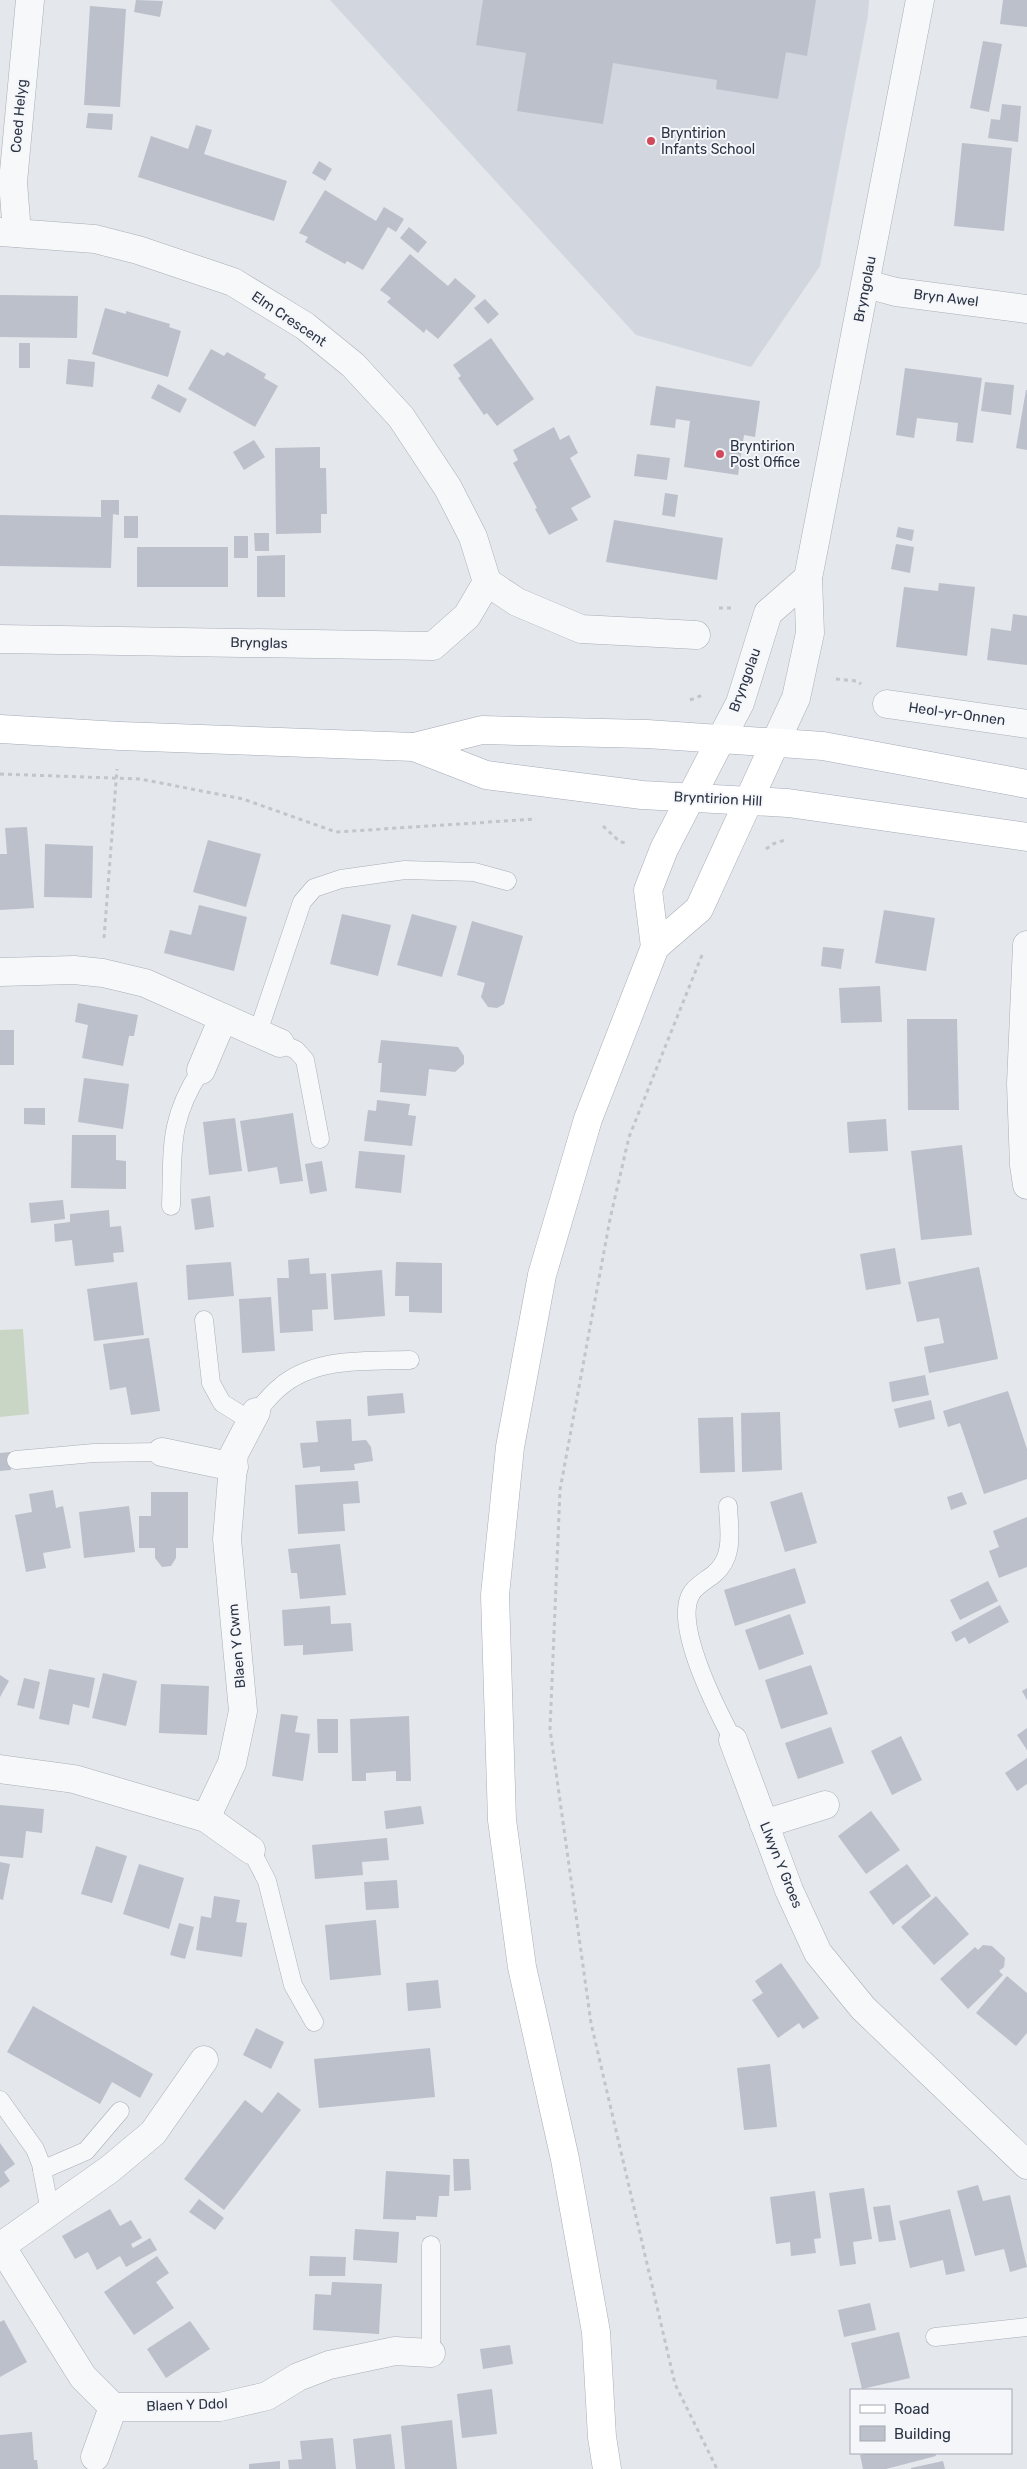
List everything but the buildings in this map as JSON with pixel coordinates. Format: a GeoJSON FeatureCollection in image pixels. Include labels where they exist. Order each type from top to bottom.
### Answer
{"type":"FeatureCollection","features":[{"type":"Feature","properties":{"kind":"main road"},"geometry":{"type":"LineString","coordinates":[[0,729],[120,736],[414,746],[482,730],[647,734],[824,746],[1027,784]]}},
{"type":"Feature","properties":{"kind":"main road"},"geometry":{"type":"LineString","coordinates":[[607,2469],[602,2437],[596,2332],[565,2159],[522,1967],[502,1820],[495,1595],[510,1447],[542,1275],[588,1119],[655,946],[648,890],[664,849],[721,739]]}},
{"type":"Feature","properties":{"kind":"main road"},"geometry":{"type":"LineString","coordinates":[[655,946],[699,909],[776,742]]}},
{"type":"Feature","properties":{"kind":"main road","name":"Bryntirion Hill"},"geometry":{"type":"LineString","coordinates":[[414,746],[486,775],[642,795],[788,803],[1027,837]]}},
{"type":"Feature","properties":{"kind":"street","name":"Coed Helyg"},"geometry":{"type":"LineString","coordinates":[[8,232],[30,0]]}},
{"type":"Feature","properties":{"kind":"street","name":"Bryngolau"},"geometry":{"type":"LineString","coordinates":[[776,742],[796,698],[810,633],[808,578],[920,0]]}},
{"type":"Feature","properties":{"kind":"street","name":"Elm Crescent"},"geometry":{"type":"LineString","coordinates":[[8,232],[95,239],[138,250],[233,282],[305,326],[353,365],[401,417],[448,488],[473,537],[487,582]]}},
{"type":"Feature","properties":{"kind":"street","name":"Bryn Awel"},"geometry":{"type":"LineString","coordinates":[[866,284],[896,292],[1027,309]]}},
{"type":"Feature","properties":{"kind":"street","name":"Bryngolau"},"geometry":{"type":"LineString","coordinates":[[721,739],[740,703],[768,613],[808,578]]}},
{"type":"Feature","properties":{"kind":"street"},"geometry":{"type":"LineString","coordinates":[[487,582],[518,602],[581,630],[696,635]]}},
{"type":"Feature","properties":{"kind":"street","name":"Brynglas"},"geometry":{"type":"LineString","coordinates":[[0,639],[433,646],[466,616],[487,582]]}},
{"type":"Feature","properties":{"kind":"street","name":"Heol-yr-Onnen"},"geometry":{"type":"LineString","coordinates":[[887,704],[1027,724]]}},
{"type":"Feature","properties":{"kind":"street"},"geometry":{"type":"LineString","coordinates":[[1027,945],[1021,1084],[1024,1165],[1027,1185]]}},
{"type":"Feature","properties":{"kind":"street"},"geometry":{"type":"LineString","coordinates":[[0,972],[74,970],[103,973],[145,983],[269,1038]]}},
{"type":"Feature","properties":{"kind":"street"},"geometry":{"type":"LineString","coordinates":[[201,1070],[223,1018]]}},
{"type":"Feature","properties":{"kind":"street","name":"Blaen Y Cwm"},"geometry":{"type":"LineString","coordinates":[[206,1818],[232,1763],[243,1711],[227,1538],[234,1454],[253,1417]]}},
{"type":"Feature","properties":{"kind":"street"},"geometry":{"type":"LineString","coordinates":[[162,1452],[234,1467]]}},
{"type":"Feature","properties":{"kind":"street","name":"Llwyn Y Groes"},"geometry":{"type":"LineString","coordinates":[[733,1740],[789,1890],[818,1953],[863,2008],[1027,2165]]}},
{"type":"Feature","properties":{"kind":"street"},"geometry":{"type":"LineString","coordinates":[[0,1770],[74,1779],[206,1818],[251,1850]]}},
{"type":"Feature","properties":{"kind":"street"},"geometry":{"type":"LineString","coordinates":[[764,1824],[825,1806]]}},
{"type":"Feature","properties":{"kind":"street"},"geometry":{"type":"LineString","coordinates":[[95,2463],[113,2407],[83,2377],[1,2246],[110,2169],[153,2133],[204,2060]]}},
{"type":"Feature","properties":{"kind":"street","name":"Blaen Y Ddol"},"geometry":{"type":"LineString","coordinates":[[113,2407],[220,2407],[267,2396],[298,2377],[329,2365],[395,2351],[432,2353]]}},
{"type":"Feature","properties":{"kind":"lane"},"geometry":{"type":"LineString","coordinates":[[320,1138],[305,1060],[296,1050],[269,1038],[302,902],[314,888],[341,879],[405,870],[474,872],[507,881]]}},
{"type":"Feature","properties":{"kind":"lane"},"geometry":{"type":"LineString","coordinates":[[171,1206],[173,1138],[178,1114],[186,1093],[201,1070]]}},
{"type":"Feature","properties":{"kind":"lane"},"geometry":{"type":"LineString","coordinates":[[204,1320],[211,1383],[222,1403],[253,1417],[281,1386],[311,1369],[347,1362],[410,1360]]}},
{"type":"Feature","properties":{"kind":"lane"},"geometry":{"type":"LineString","coordinates":[[16,1460],[94,1453],[162,1452]]}},
{"type":"Feature","properties":{"kind":"lane","name":"Llwyn Y Groes"},"geometry":{"type":"LineString","coordinates":[[728,1506],[730,1552],[718,1571],[691,1593],[685,1611],[691,1640],[710,1697],[733,1740]]}},
{"type":"Feature","properties":{"kind":"lane"},"geometry":{"type":"LineString","coordinates":[[251,1850],[267,1881],[293,1985],[314,2022]]}},
{"type":"Feature","properties":{"kind":"lane"},"geometry":{"type":"LineString","coordinates":[[0,2100],[35,2149],[42,2170],[50,2212]]}},
{"type":"Feature","properties":{"kind":"lane"},"geometry":{"type":"LineString","coordinates":[[42,2170],[86,2151],[120,2111]]}},
{"type":"Feature","properties":{"kind":"lane"},"geometry":{"type":"LineString","coordinates":[[431,2245],[432,2353]]}},
{"type":"Feature","properties":{"kind":"lane"},"geometry":{"type":"LineString","coordinates":[[934,2337],[1027,2327]]}},
{"type":"Feature","properties":{"kind":"path"},"geometry":{"type":"LineString","coordinates":[[103,973],[104,911],[120,736]]}},
{"type":"Feature","properties":{"kind":"shaded area","name":"Bryntirion Infants School"},"geometry":{"type":"Polygon","coordinates":[[[330,0],[869,0],[868,15],[820,266],[751,367],[636,335],[330,0]]]}},
{"type":"Feature","properties":{"kind":"green space"},"geometry":{"type":"Polygon","coordinates":[[[23,1329],[29,1414],[0,1417],[0,1330],[23,1329]]]}},
{"type":"Feature","properties":{"kind":"place","name":"Bryntirion Infants School"},"geometry":{"type":"Point","coordinates":[651,141]}},
{"type":"Feature","properties":{"kind":"place","name":"Bryntirion Post Office"},"geometry":{"type":"Point","coordinates":[720,454]}}]}
